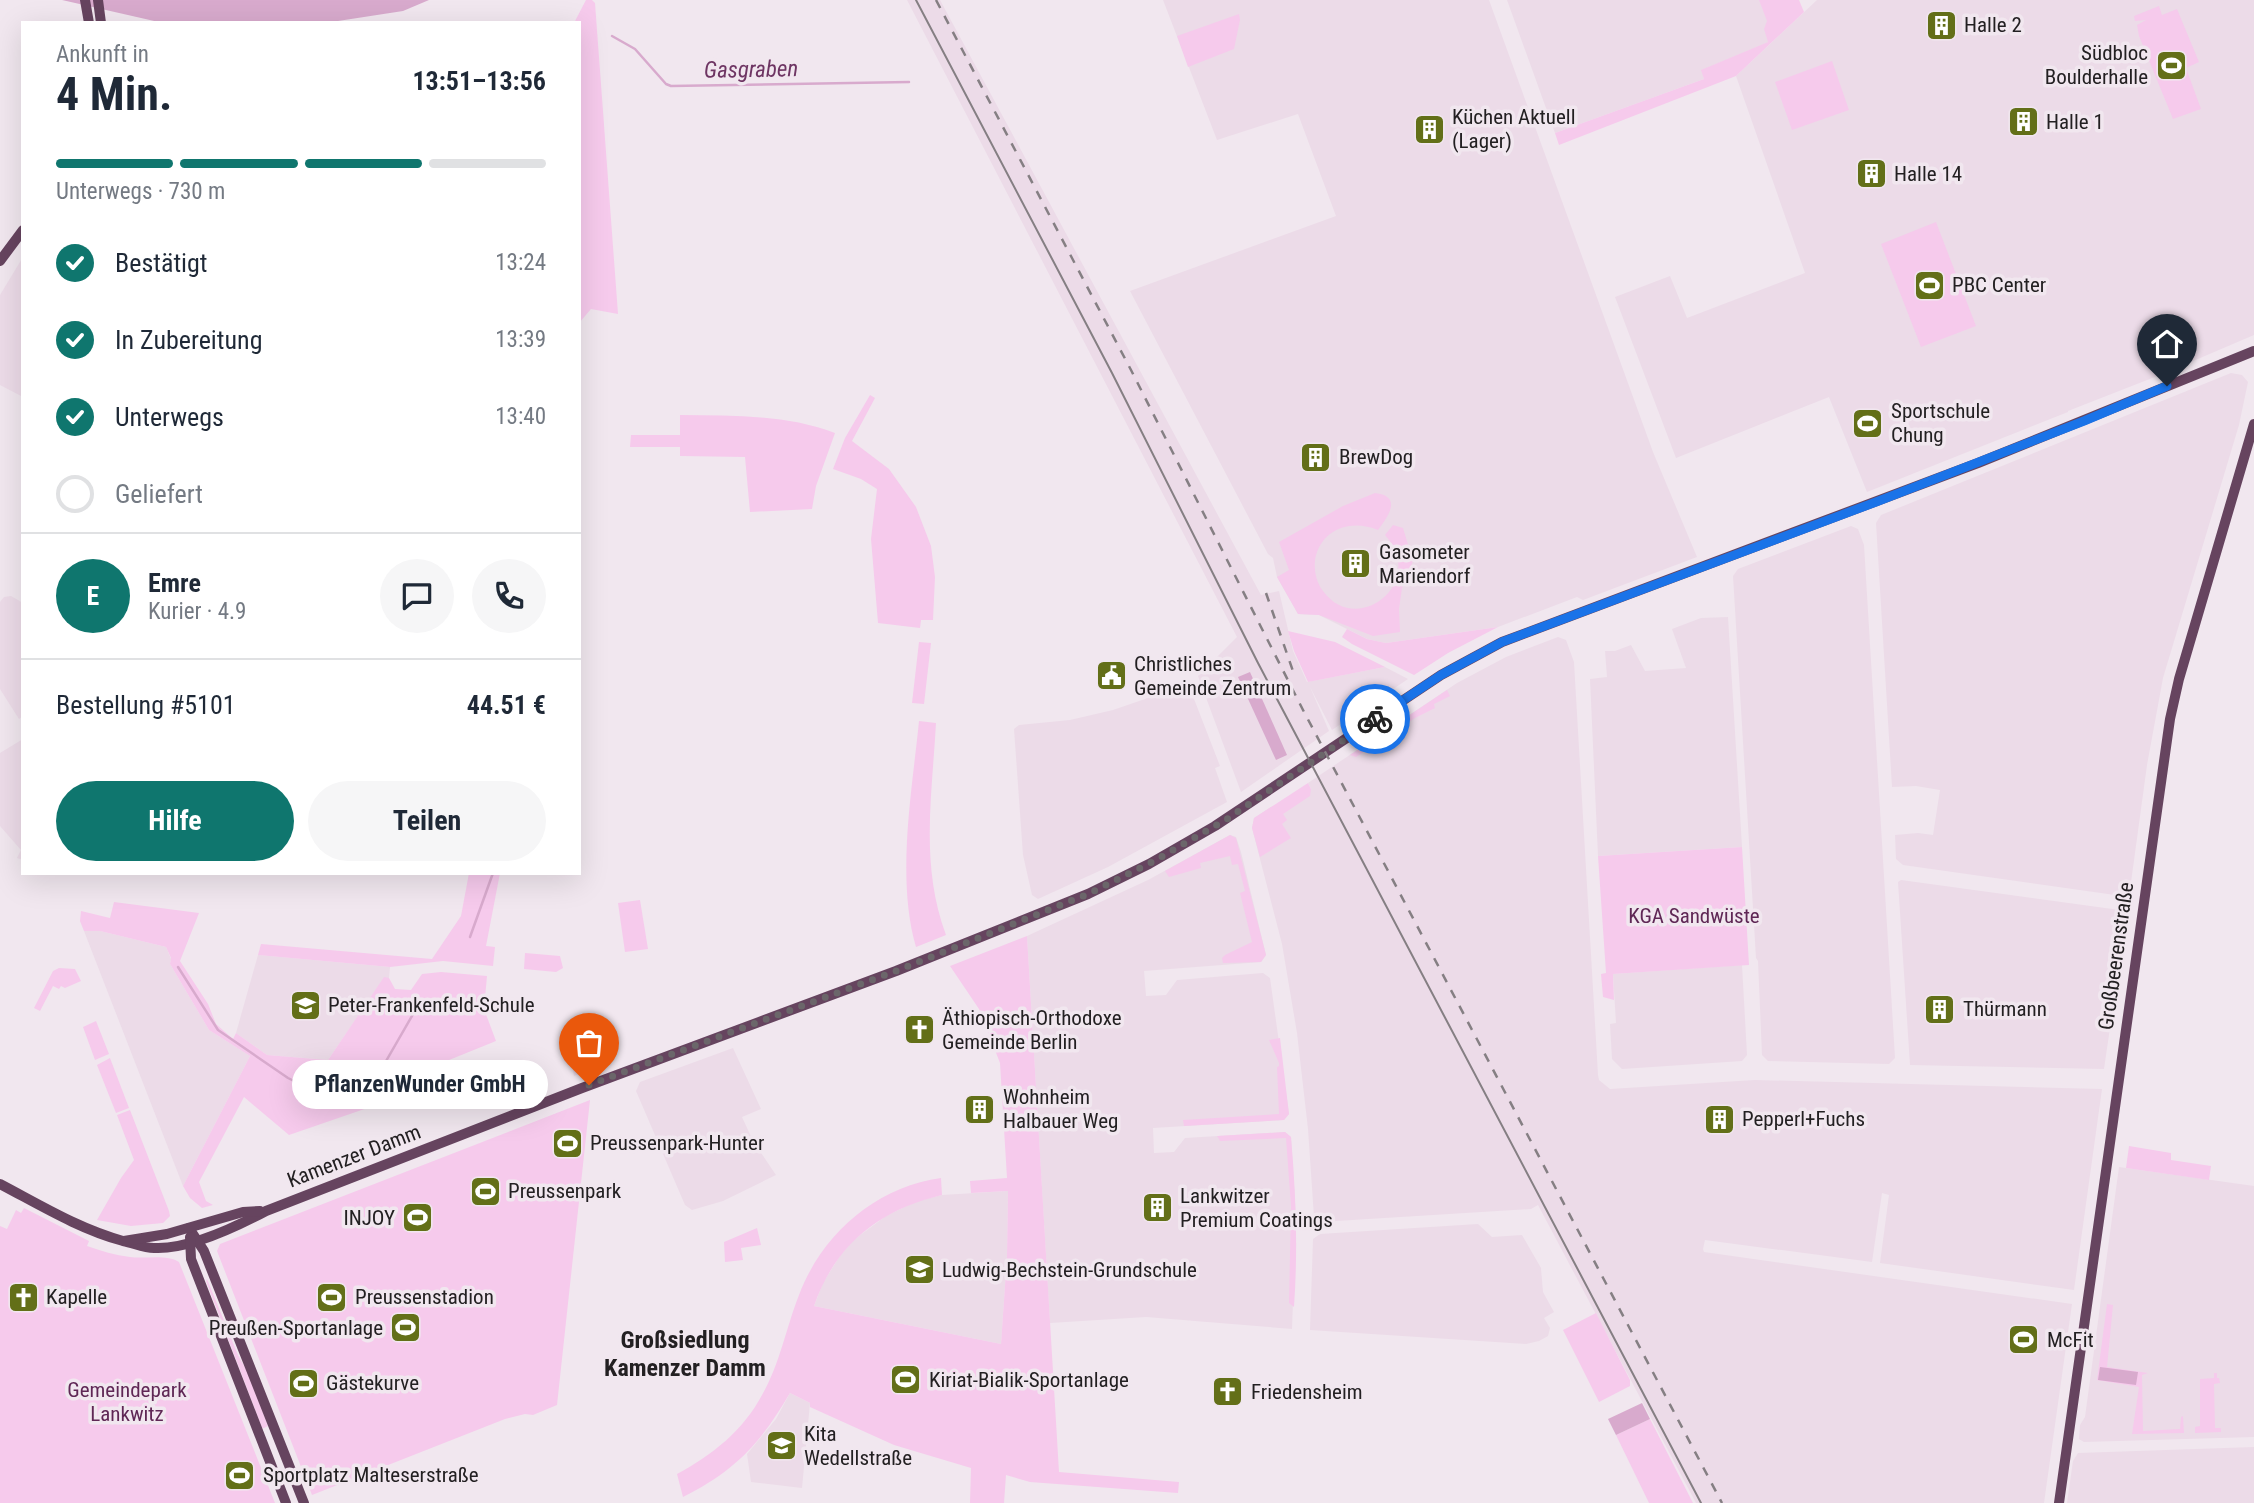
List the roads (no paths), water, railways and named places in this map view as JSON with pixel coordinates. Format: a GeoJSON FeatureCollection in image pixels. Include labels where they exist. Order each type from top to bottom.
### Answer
{"type":"FeatureCollection","features":[{"type":"Feature","properties":{"kind":"main road"},"geometry":{"type":"LineString","coordinates":[[85,0],[89,21]]}},
{"type":"Feature","properties":{"kind":"main road"},"geometry":{"type":"LineString","coordinates":[[97,0],[101,21]]}},
{"type":"Feature","properties":{"kind":"main road"},"geometry":{"type":"LineString","coordinates":[[0,261],[21,233]]}},
{"type":"Feature","properties":{"kind":"main road","name":"Kamenzer Damm"},"geometry":{"type":"LineString","coordinates":[[0,1184],[93,1232],[138,1246],[156,1249],[195,1242],[267,1211],[582,1088],[896,971],[1064,904],[1172,851],[1227,819],[1441,675],[1502,642],[1942,477],[2254,351]]}},
{"type":"Feature","properties":{"kind":"main road","name":"Großbeerenstraße"},"geometry":{"type":"LineString","coordinates":[[2059,1503],[2170,719],[2179,679],[2254,424]]}},
{"type":"Feature","properties":{"kind":"main road","name":"Kamenzer Damm"},"geometry":{"type":"LineString","coordinates":[[124,1241],[189,1228],[243,1213],[267,1211]]}},
{"type":"Feature","properties":{"kind":"main road"},"geometry":{"type":"LineString","coordinates":[[189,1228],[274,1427],[303,1503]]}},
{"type":"Feature","properties":{"kind":"main road"},"geometry":{"type":"LineString","coordinates":[[195,1242],[191,1259],[286,1503]]}},
{"type":"Feature","properties":{"kind":"main road"},"geometry":{"type":"LineString","coordinates":[[259,1433],[274,1427]]}},
{"type":"Feature","properties":{"kind":"waterway","name":"Gasgraben"},"geometry":{"type":"LineString","coordinates":[[612,36],[635,49],[666,84],[671,86],[909,82]]}},
{"type":"Feature","properties":{"kind":"waterway"},"geometry":{"type":"LineString","coordinates":[[470,937],[492,875]]}},
{"type":"Feature","properties":{"kind":"waterway"},"geometry":{"type":"LineString","coordinates":[[178,967],[218,1030],[288,1078],[328,1098],[367,1088],[374,1082],[416,1009]]}},
{"type":"Feature","properties":{"kind":"tram line"},"geometry":{"type":"LineString","coordinates":[[916,0],[1112,373],[1258,663],[1701,1503]]}},
{"type":"Feature","properties":{"kind":"railway"},"geometry":{"type":"LineString","coordinates":[[936,0],[1131,370],[1303,710],[1722,1503]]}},
{"type":"Feature","properties":{"kind":"railway"},"geometry":{"type":"LineString","coordinates":[[1266,593],[1294,674]]}},
{"type":"Feature","properties":{"kind":"place","name":"Halle 2"},"geometry":{"type":"Point","coordinates":[1941,25]}},
{"type":"Feature","properties":{"kind":"place","name":"Südbloc Boulderhalle"},"geometry":{"type":"Point","coordinates":[2171,65]}},
{"type":"Feature","properties":{"kind":"place","name":"Halle 1"},"geometry":{"type":"Point","coordinates":[2023,122]}},
{"type":"Feature","properties":{"kind":"place","name":"Küchen Aktuell (Lager)"},"geometry":{"type":"Point","coordinates":[1429,129]}},
{"type":"Feature","properties":{"kind":"place","name":"Halle 14"},"geometry":{"type":"Point","coordinates":[1871,174]}},
{"type":"Feature","properties":{"kind":"place","name":"PBC Center"},"geometry":{"type":"Point","coordinates":[1929,285]}},
{"type":"Feature","properties":{"kind":"place","name":"Sportschule Chung"},"geometry":{"type":"Point","coordinates":[1868,423]}},
{"type":"Feature","properties":{"kind":"place","name":"BrewDog"},"geometry":{"type":"Point","coordinates":[1316,457]}},
{"type":"Feature","properties":{"kind":"place","name":"Gasometer Mariendorf"},"geometry":{"type":"Point","coordinates":[1356,564]}},
{"type":"Feature","properties":{"kind":"place","name":"Christliches Gemeinde Zentrum"},"geometry":{"type":"Point","coordinates":[1111,676]}},
{"type":"Feature","properties":{"kind":"place","name":"Peter-Frankenfeld-Schule"},"geometry":{"type":"Point","coordinates":[305,1005]}},
{"type":"Feature","properties":{"kind":"place","name":"Thürmann"},"geometry":{"type":"Point","coordinates":[1940,1009]}},
{"type":"Feature","properties":{"kind":"place","name":"Äthiopisch-Orthodoxe Gemeinde Berlin"},"geometry":{"type":"Point","coordinates":[919,1030]}},
{"type":"Feature","properties":{"kind":"place","name":"PflanzenWunder GmbH"},"geometry":{"type":"Point","coordinates":[589,1085]}},
{"type":"Feature","properties":{"kind":"place","name":"Wohnheim Halbauer Weg"},"geometry":{"type":"Point","coordinates":[980,1109]}},
{"type":"Feature","properties":{"kind":"place","name":"Pepperl+Fuchs"},"geometry":{"type":"Point","coordinates":[1719,1119]}},
{"type":"Feature","properties":{"kind":"place","name":"Preussenpark-Hunter"},"geometry":{"type":"Point","coordinates":[567,1143]}},
{"type":"Feature","properties":{"kind":"place","name":"Preussenpark"},"geometry":{"type":"Point","coordinates":[485,1191]}},
{"type":"Feature","properties":{"kind":"place","name":"Lankwitzer Premium Coatings"},"geometry":{"type":"Point","coordinates":[1157,1208]}},
{"type":"Feature","properties":{"kind":"place","name":"INJOY"},"geometry":{"type":"Point","coordinates":[418,1218]}},
{"type":"Feature","properties":{"kind":"place","name":"Ludwig-Bechstein-Grundschule"},"geometry":{"type":"Point","coordinates":[919,1270]}},
{"type":"Feature","properties":{"kind":"place","name":"Kapelle"},"geometry":{"type":"Point","coordinates":[23,1297]}},
{"type":"Feature","properties":{"kind":"place","name":"Preussenstadion"},"geometry":{"type":"Point","coordinates":[332,1297]}},
{"type":"Feature","properties":{"kind":"place","name":"Preußen-Sportanlage"},"geometry":{"type":"Point","coordinates":[406,1328]}},
{"type":"Feature","properties":{"kind":"place","name":"McFit"},"geometry":{"type":"Point","coordinates":[2024,1340]}},
{"type":"Feature","properties":{"kind":"place","name":"Kiriat-Bialik-Sportanlage"},"geometry":{"type":"Point","coordinates":[906,1380]}},
{"type":"Feature","properties":{"kind":"place","name":"Gästekurve"},"geometry":{"type":"Point","coordinates":[303,1383]}},
{"type":"Feature","properties":{"kind":"place","name":"Friedensheim"},"geometry":{"type":"Point","coordinates":[1228,1392]}},
{"type":"Feature","properties":{"kind":"place","name":"Kita Wedellstraße"},"geometry":{"type":"Point","coordinates":[781,1446]}},
{"type":"Feature","properties":{"kind":"place","name":"Sportplatz Malteserstraße"},"geometry":{"type":"Point","coordinates":[240,1475]}},
{"type":"Feature","properties":{"kind":"district","name":"Großsiedlung Kamenzer Damm"},"geometry":{"type":"Point","coordinates":[685,1354]}},
{"type":"Feature","properties":{"kind":"park label","name":"KGA Sandwüste"},"geometry":{"type":"Point","coordinates":[1694,916]}},
{"type":"Feature","properties":{"kind":"park label","name":"Gemeindepark Lankwitz"},"geometry":{"type":"Point","coordinates":[127,1402]}}]}
